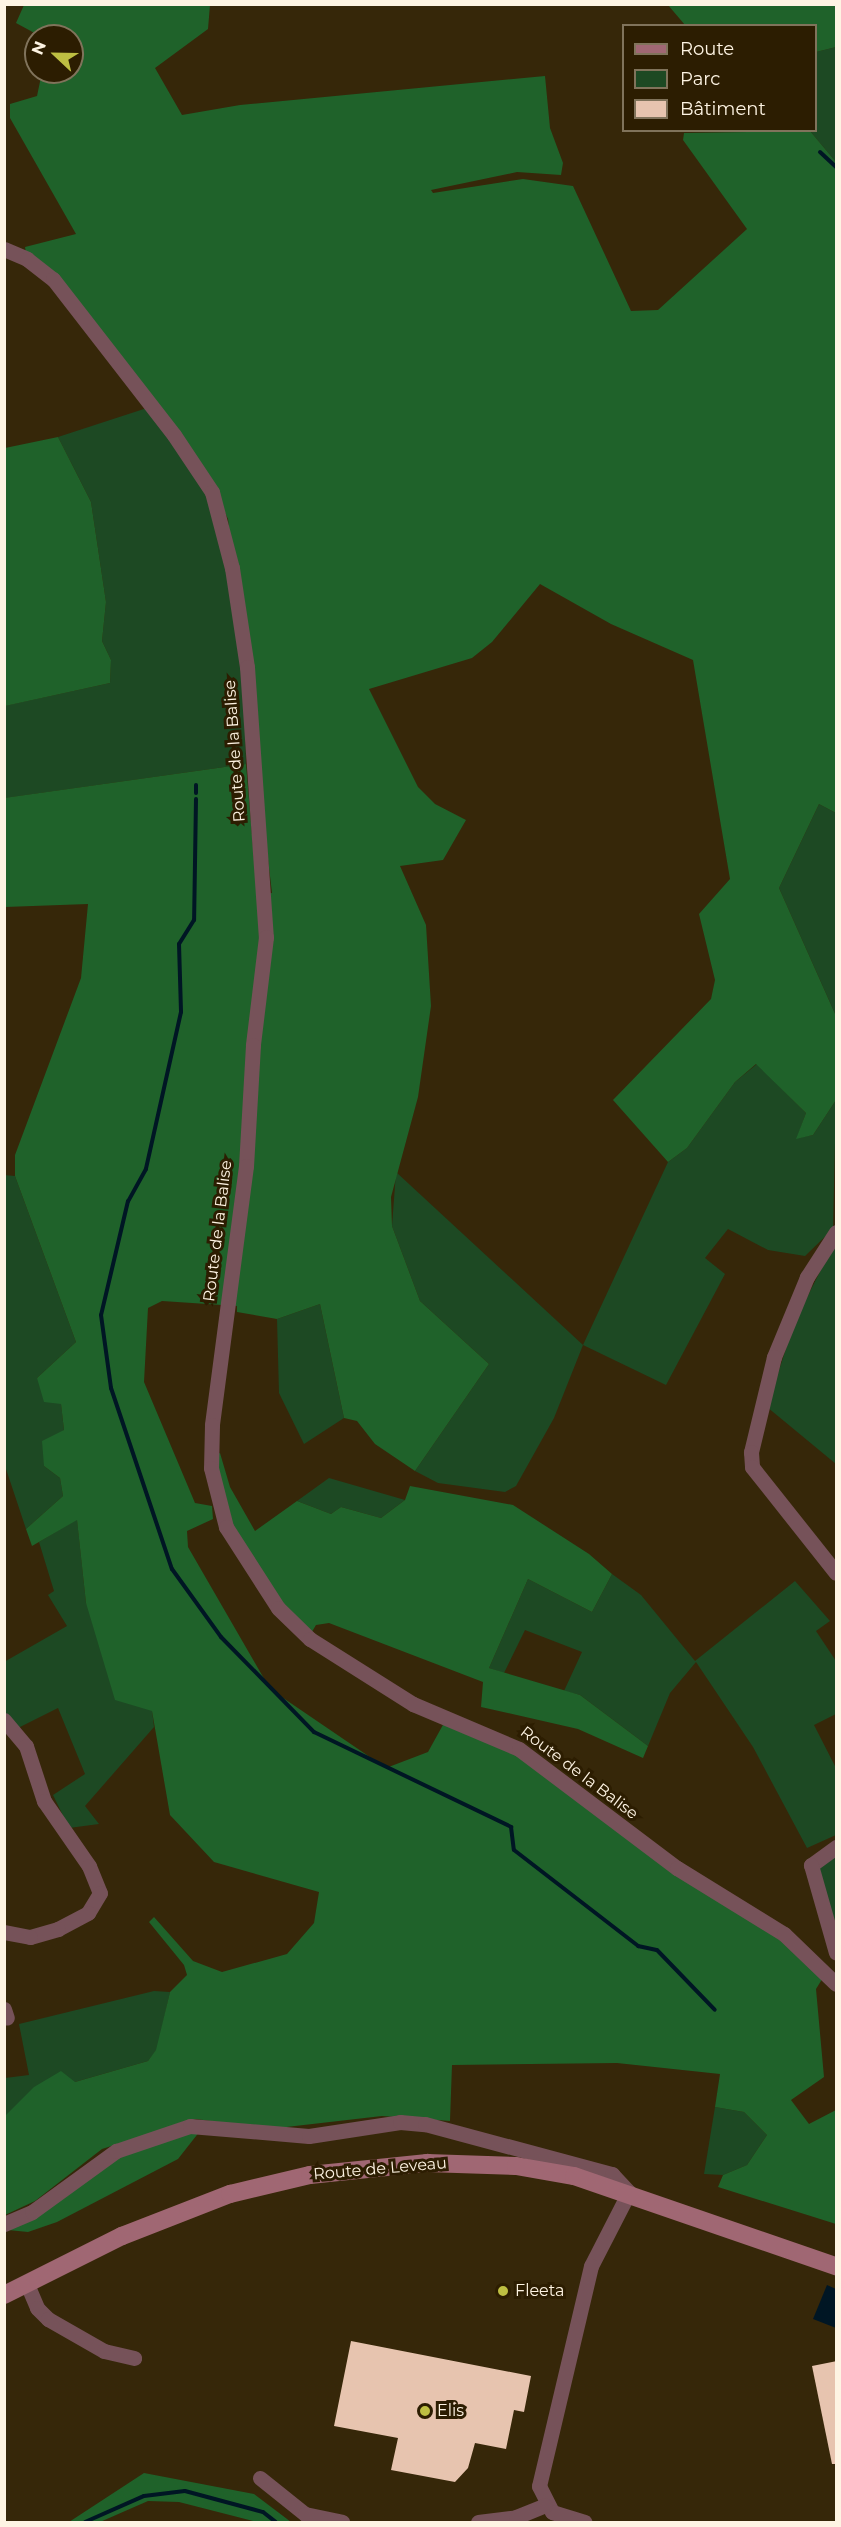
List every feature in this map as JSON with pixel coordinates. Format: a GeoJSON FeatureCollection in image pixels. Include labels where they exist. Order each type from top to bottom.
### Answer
{"type":"FeatureCollection","features":[{"type":"Feature","properties":{"kind":"street","name":"Route de la Balise"},"geometry":{"type":"LineString","coordinates":[[4,249],[27,259],[53,279],[174,435],[212,492],[234,579],[247,667],[266,938],[252,1045],[246,1166],[212,1425],[210,1468],[226,1527],[278,1608],[310,1639],[413,1704],[519,1749],[677,1868],[784,1934],[837,1984]]}},
{"type":"Feature","properties":{"kind":"street"},"geometry":{"type":"LineString","coordinates":[[837,1232],[807,1277],[774,1357],[751,1452],[752,1467],[837,1572]]}},
{"type":"Feature","properties":{"kind":"street"},"geometry":{"type":"LineString","coordinates":[[4,1720],[26,1746],[44,1801],[89,1866],[100,1893],[88,1913],[58,1929],[30,1936],[4,1932]]}},
{"type":"Feature","properties":{"kind":"street"},"geometry":{"type":"LineString","coordinates":[[837,1847],[811,1865],[837,1953]]}},
{"type":"Feature","properties":{"kind":"street"},"geometry":{"type":"LineString","coordinates":[[4,2224],[32,2212],[116,2151],[206,2125],[309,2136],[400,2122],[426,2124],[612,2174],[629,2192],[606,2231],[585,2287],[541,2467],[539,2486],[545,2505],[561,2518],[584,2523]]}},
{"type":"Feature","properties":{"kind":"street","name":"Route de Leveau"},"geometry":{"type":"LineString","coordinates":[[4,2295],[189,2208],[230,2194],[333,2172],[427,2163],[484,2164],[552,2172],[629,2192],[837,2266]]}},
{"type":"Feature","properties":{"kind":"street"},"geometry":{"type":"LineString","coordinates":[[27,2284],[37,2308],[48,2319],[104,2351],[134,2358]]}},
{"type":"Feature","properties":{"kind":"street"},"geometry":{"type":"LineString","coordinates":[[260,2478],[305,2514],[342,2523]]}},
{"type":"Feature","properties":{"kind":"street"},"geometry":{"type":"LineString","coordinates":[[478,2523],[516,2517],[545,2505]]}},
{"type":"Feature","properties":{"kind":"green space"},"geometry":{"type":"Polygon","coordinates":[[[24,5],[210,5],[208,29],[155,68],[182,115],[240,105],[545,76],[550,128],[563,163],[561,175],[517,172],[431,190],[433,193],[523,179],[573,186],[631,311],[658,310],[747,229],[683,140],[684,133],[811,132],[836,162],[836,813],[819,804],[779,888],[836,1016],[836,1100],[813,1135],[796,1139],[806,1113],[756,1064],[735,1082],[687,1148],[668,1162],[613,1100],[711,999],[715,980],[699,914],[730,879],[693,660],[611,624],[540,584],[492,642],[472,658],[369,689],[418,787],[435,804],[466,820],[443,860],[400,866],[426,925],[431,1006],[418,1097],[391,1197],[392,1226],[420,1301],[489,1364],[415,1471],[375,1444],[357,1421],[344,1418],[320,1304],[277,1319],[237,1312],[237,1306],[162,1301],[148,1308],[144,1382],[195,1503],[212,1506],[213,1519],[187,1531],[188,1547],[270,1689],[386,1768],[428,1752],[444,1723],[501,1743],[764,1926],[824,1976],[816,1989],[824,2077],[791,2100],[809,2124],[836,2110],[836,2224],[718,2187],[723,2175],[747,2165],[767,2135],[744,2112],[715,2107],[720,2074],[617,2063],[452,2065],[450,2121],[382,2116],[269,2129],[196,2119],[102,2149],[35,2201],[5,2215],[5,2116],[34,2087],[61,2071],[75,2082],[148,2061],[156,2050],[170,1992],[187,1975],[184,1965],[149,1922],[154,1917],[193,1961],[222,1972],[287,1954],[314,1923],[319,1892],[214,1862],[170,1815],[152,1711],[115,1700],[86,1603],[77,1520],[32,1546],[26,1529],[63,1496],[60,1478],[44,1466],[42,1441],[64,1430],[61,1404],[44,1402],[37,1378],[76,1342],[15,1176],[15,1155],[81,978],[88,904],[5,907],[4,798],[246,764],[257,894],[272,893],[228,519],[211,483],[26,253],[25,247],[76,234],[10,118],[10,104],[37,96],[40,84],[84,84],[84,24],[24,24],[24,27],[16,23],[24,5]]]}},
{"type":"Feature","properties":{"kind":"green space"},"geometry":{"type":"Polygon","coordinates":[[[668,5],[836,5],[836,47],[817,52],[817,24],[684,24],[668,5]]]}},
{"type":"Feature","properties":{"kind":"green space"},"geometry":{"type":"Polygon","coordinates":[[[836,47],[836,162],[811,132],[817,132],[817,52],[836,47]]]}},
{"type":"Feature","properties":{"kind":"green space"},"geometry":{"type":"Polygon","coordinates":[[[150,407],[206,492],[220,523],[244,679],[246,764],[5,798],[4,706],[110,683],[111,660],[102,641],[106,602],[91,502],[58,437],[150,407]]]}},
{"type":"Feature","properties":{"kind":"green space"},"geometry":{"type":"Polygon","coordinates":[[[58,437],[91,502],[106,602],[102,641],[111,660],[110,683],[5,706],[5,448],[58,437]]]}},
{"type":"Feature","properties":{"kind":"green space"},"geometry":{"type":"Polygon","coordinates":[[[819,804],[836,813],[836,1016],[779,888],[819,804]]]}},
{"type":"Feature","properties":{"kind":"green space"},"geometry":{"type":"Polygon","coordinates":[[[757,1064],[806,1113],[797,1138],[813,1135],[836,1100],[833,1229],[805,1256],[768,1250],[728,1229],[705,1258],[725,1274],[666,1385],[583,1345],[668,1162],[687,1148],[735,1082],[757,1064]]]}},
{"type":"Feature","properties":{"kind":"green space"},"geometry":{"type":"Polygon","coordinates":[[[396,1172],[583,1345],[554,1418],[516,1486],[505,1492],[438,1483],[415,1471],[489,1364],[420,1301],[392,1226],[396,1172]]]}},
{"type":"Feature","properties":{"kind":"green space"},"geometry":{"type":"Polygon","coordinates":[[[4,1175],[15,1176],[76,1342],[37,1378],[61,1404],[64,1430],[44,1466],[60,1478],[63,1496],[26,1529],[5,1466],[4,1175]]]}},
{"type":"Feature","properties":{"kind":"green space"},"geometry":{"type":"Polygon","coordinates":[[[836,1240],[836,1464],[767,1407],[795,1321],[836,1240]]]}},
{"type":"Feature","properties":{"kind":"green space"},"geometry":{"type":"Polygon","coordinates":[[[320,1304],[344,1418],[304,1444],[279,1393],[277,1319],[320,1304]]]}},
{"type":"Feature","properties":{"kind":"green space"},"geometry":{"type":"Polygon","coordinates":[[[220,1453],[230,1487],[255,1531],[297,1501],[331,1514],[341,1507],[381,1518],[405,1500],[410,1486],[513,1505],[589,1554],[612,1574],[592,1612],[528,1579],[489,1668],[580,1695],[648,1746],[643,1758],[578,1729],[481,1707],[483,1682],[329,1623],[316,1625],[310,1635],[287,1613],[235,1536],[215,1455],[220,1453]]]}},
{"type":"Feature","properties":{"kind":"green space"},"geometry":{"type":"Polygon","coordinates":[[[329,1478],[405,1500],[381,1518],[341,1507],[331,1514],[297,1501],[329,1478]]]}},
{"type":"Feature","properties":{"kind":"green space"},"geometry":{"type":"Polygon","coordinates":[[[77,1519],[86,1603],[152,1710],[154,1727],[85,1806],[99,1824],[69,1828],[53,1795],[85,1774],[58,1708],[18,1728],[5,1713],[4,1662],[67,1626],[48,1595],[54,1591],[39,1542],[77,1519]]]}},
{"type":"Feature","properties":{"kind":"green space"},"geometry":{"type":"Polygon","coordinates":[[[612,1574],[641,1595],[695,1661],[795,1581],[830,1621],[816,1631],[836,1661],[836,1714],[814,1725],[836,1768],[836,1835],[807,1848],[753,1747],[696,1662],[670,1693],[648,1746],[580,1695],[564,1691],[582,1652],[525,1630],[504,1673],[489,1668],[528,1579],[592,1612],[612,1574]]]}},
{"type":"Feature","properties":{"kind":"green space"},"geometry":{"type":"Polygon","coordinates":[[[836,1851],[836,1934],[818,1870],[836,1851]]]}},
{"type":"Feature","properties":{"kind":"green space"},"geometry":{"type":"Polygon","coordinates":[[[154,1991],[170,1992],[157,2050],[148,2061],[75,2082],[5,2116],[5,2078],[29,2075],[19,2024],[154,1991]]]}},
{"type":"Feature","properties":{"kind":"green space"},"geometry":{"type":"Polygon","coordinates":[[[715,2107],[744,2112],[767,2135],[747,2165],[723,2175],[704,2174],[715,2107]]]}},
{"type":"Feature","properties":{"kind":"green space"},"geometry":{"type":"Polygon","coordinates":[[[200,2131],[178,2159],[57,2222],[28,2232],[8,2230],[128,2149],[200,2131]]]}},
{"type":"Feature","properties":{"kind":"green space"},"geometry":{"type":"Polygon","coordinates":[[[144,2473],[254,2494],[291,2522],[257,2522],[179,2502],[148,2501],[100,2522],[69,2522],[144,2473]]]}},
{"type":"Feature","properties":{"kind":"water"},"geometry":{"type":"Polygon","coordinates":[[[827,2285],[836,2289],[836,2328],[813,2319],[827,2285]]]}},
{"type":"Feature","properties":{"kind":"building","name":"Elis"},"geometry":{"type":"Polygon","coordinates":[[[351,2341],[531,2376],[524,2412],[514,2410],[506,2449],[475,2443],[468,2468],[455,2482],[391,2470],[398,2438],[334,2426],[351,2341]]]}},
{"type":"Feature","properties":{"kind":"building"},"geometry":{"type":"Polygon","coordinates":[[[837,2361],[837,2464],[832,2464],[812,2366],[837,2361]]]}},
{"type":"Feature","properties":{"kind":"waterway"},"geometry":{"type":"LineString","coordinates":[[820,152],[836,167]]}},
{"type":"Feature","properties":{"kind":"waterway"},"geometry":{"type":"LineString","coordinates":[[196,785],[196,793]]}},
{"type":"Feature","properties":{"kind":"waterway"},"geometry":{"type":"LineString","coordinates":[[196,799],[194,920],[179,944],[181,1012],[146,1169],[128,1201],[101,1315],[111,1388],[172,1569],[221,1637],[314,1732],[511,1827],[514,1850],[638,1946],[657,1950],[715,2010]]}},
{"type":"Feature","properties":{"kind":"waterway"},"geometry":{"type":"LineString","coordinates":[[85,2522],[144,2496],[185,2491],[263,2512],[276,2522]]}},
{"type":"Feature","properties":{"kind":"place","name":"Fleeta"},"geometry":{"type":"Point","coordinates":[503,2291]}},
{"type":"Feature","properties":{"kind":"place","name":"Elis"},"geometry":{"type":"Point","coordinates":[425,2411]}}]}
